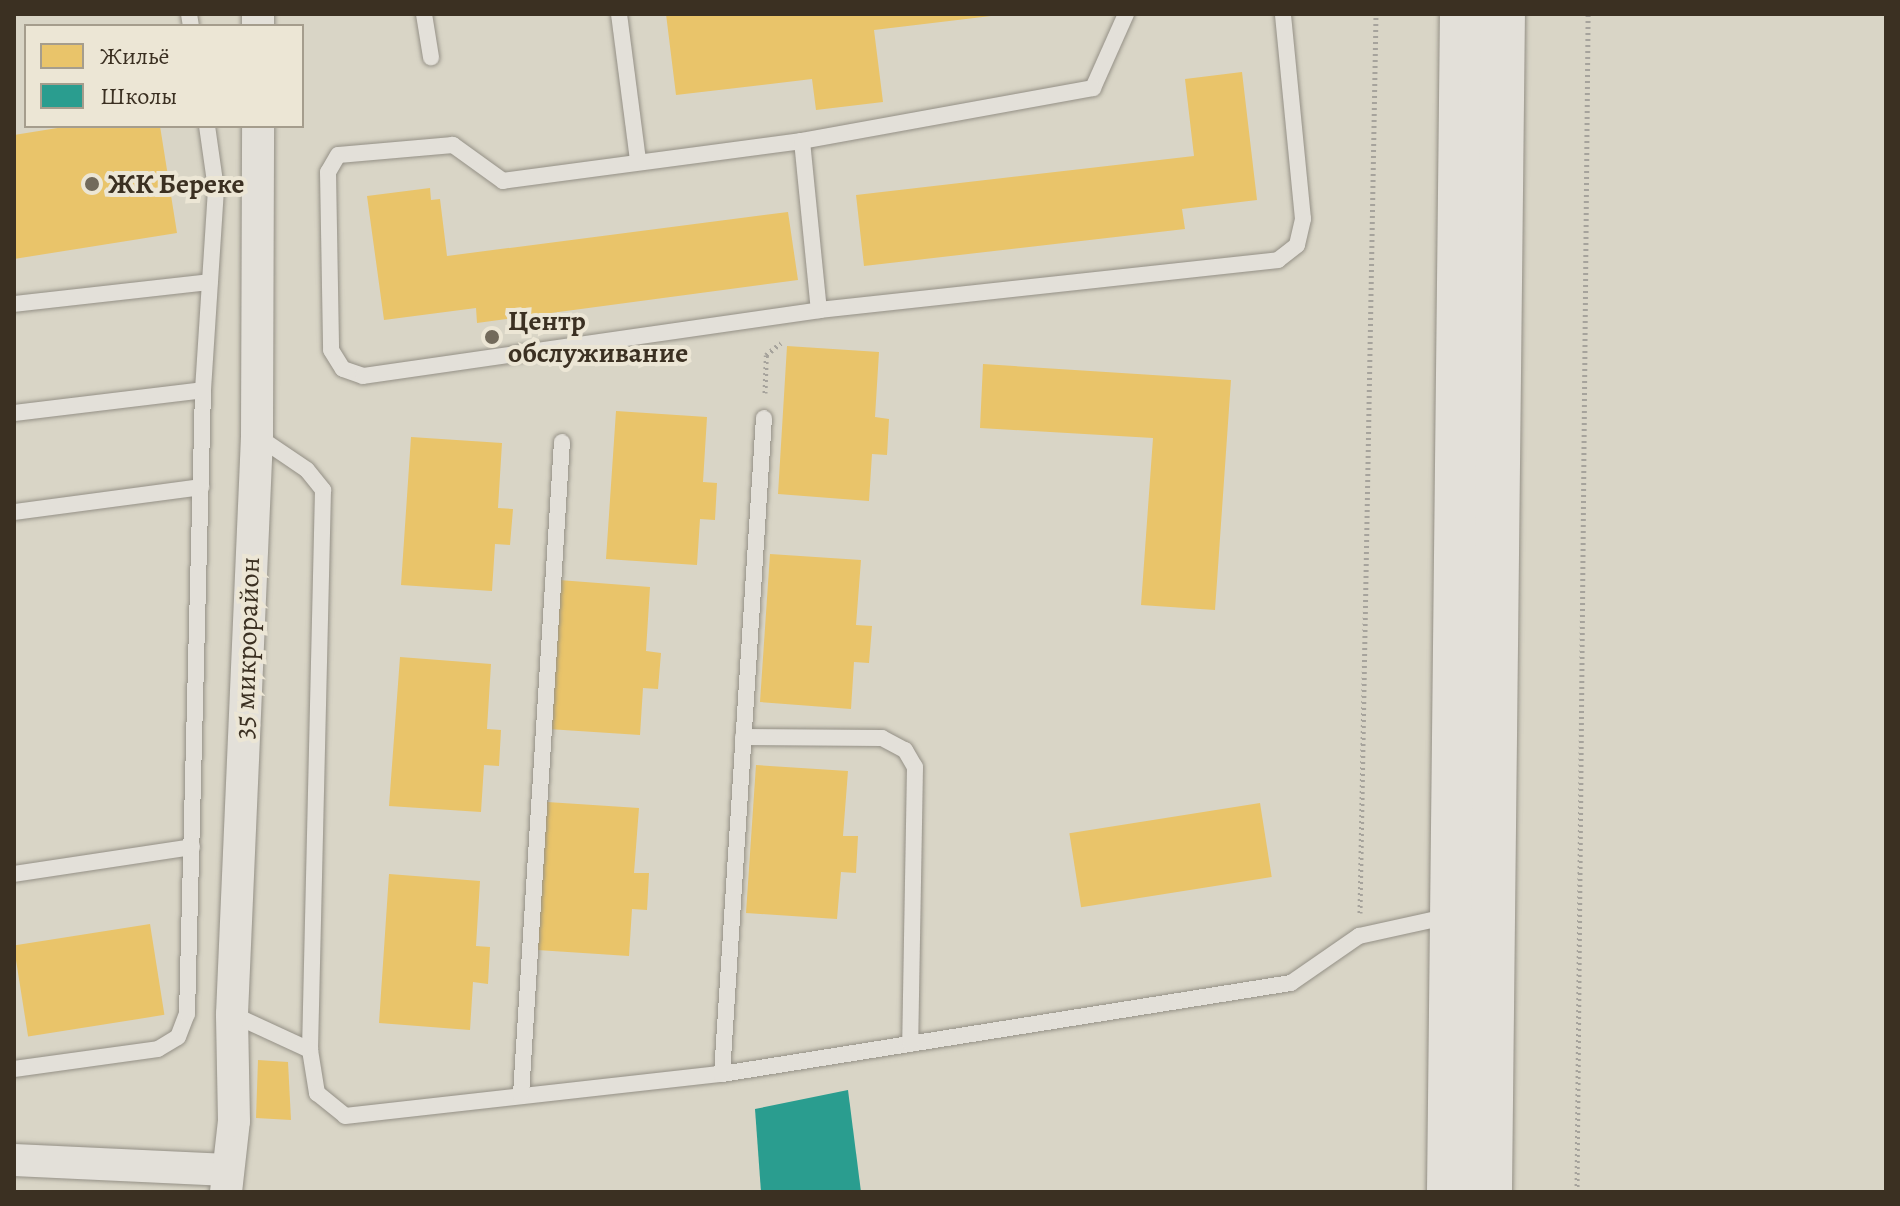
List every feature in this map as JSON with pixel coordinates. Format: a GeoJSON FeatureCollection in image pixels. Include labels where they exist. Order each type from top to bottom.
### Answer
{"type":"FeatureCollection","features":[{"type":"Feature","properties":{"kind":"main road"},"geometry":{"type":"LineString","coordinates":[[1462,14],[1471,914],[1490,1192]]}},
{"type":"Feature","properties":{"kind":"main road"},"geometry":{"type":"LineString","coordinates":[[1449,1192],[1471,914],[1503,14]]}},
{"type":"Feature","properties":{"kind":"street","name":"35 микрорайон"},"geometry":{"type":"LineString","coordinates":[[14,1160],[227,1181],[234,1121],[232,1014],[257,436],[258,128]]}},
{"type":"Feature","properties":{"kind":"lane"},"geometry":{"type":"LineString","coordinates":[[424,14],[431,57]]}},
{"type":"Feature","properties":{"kind":"lane"},"geometry":{"type":"LineString","coordinates":[[619,14],[638,160]]}},
{"type":"Feature","properties":{"kind":"lane"},"geometry":{"type":"LineString","coordinates":[[1126,14],[1093,88],[802,141],[638,160],[503,181],[446,144],[338,155],[328,172],[331,350],[343,369],[363,376],[819,310],[1278,260],[1297,245],[1303,219],[1283,14]]}},
{"type":"Feature","properties":{"kind":"lane"},"geometry":{"type":"LineString","coordinates":[[14,1069],[158,1049],[178,1037],[187,1014],[203,390],[216,189],[207,128]]}},
{"type":"Feature","properties":{"kind":"lane"},"geometry":{"type":"LineString","coordinates":[[802,141],[819,310]]}},
{"type":"Feature","properties":{"kind":"lane"},"geometry":{"type":"LineString","coordinates":[[14,304],[210,282]]}},
{"type":"Feature","properties":{"kind":"lane"},"geometry":{"type":"LineString","coordinates":[[14,413],[203,390]]}},
{"type":"Feature","properties":{"kind":"lane"},"geometry":{"type":"LineString","coordinates":[[722,1074],[764,418]]}},
{"type":"Feature","properties":{"kind":"lane"},"geometry":{"type":"LineString","coordinates":[[257,436],[298,463],[323,490],[310,1050],[317,1093],[345,1116],[722,1074],[1291,983],[1359,936],[1471,914]]}},
{"type":"Feature","properties":{"kind":"lane"},"geometry":{"type":"LineString","coordinates":[[521,1095],[562,442]]}},
{"type":"Feature","properties":{"kind":"lane"},"geometry":{"type":"LineString","coordinates":[[14,512],[201,487]]}},
{"type":"Feature","properties":{"kind":"lane"},"geometry":{"type":"LineString","coordinates":[[743,737],[882,738],[905,750],[915,767],[910,1044]]}},
{"type":"Feature","properties":{"kind":"lane"},"geometry":{"type":"LineString","coordinates":[[14,874],[192,847]]}},
{"type":"Feature","properties":{"kind":"lane"},"geometry":{"type":"LineString","coordinates":[[232,1014],[310,1050]]}},
{"type":"Feature","properties":{"kind":"path"},"geometry":{"type":"LineString","coordinates":[[1359,936],[1376,14]]}},
{"type":"Feature","properties":{"kind":"path"},"geometry":{"type":"LineString","coordinates":[[1577,1192],[1588,14]]}},
{"type":"Feature","properties":{"kind":"path"},"geometry":{"type":"LineString","coordinates":[[764,418],[766,355],[819,310]]}},
{"type":"Feature","properties":{"kind":"building: Жильё"},"geometry":{"type":"Polygon","coordinates":[[[666,14],[991,16],[874,30],[883,102],[816,110],[812,79],[676,95],[666,14]]]}},
{"type":"Feature","properties":{"kind":"building: Жильё"},"geometry":{"type":"Polygon","coordinates":[[[1242,72],[1257,200],[1182,209],[1185,229],[864,266],[856,195],[1194,156],[1185,79],[1242,72]]]}},
{"type":"Feature","properties":{"kind":"building: Жильё","name":"ЖК Береке"},"geometry":{"type":"Polygon","coordinates":[[[58,128],[160,128],[177,233],[14,259],[14,135],[58,128]]]}},
{"type":"Feature","properties":{"kind":"building: Жильё"},"geometry":{"type":"Polygon","coordinates":[[[430,188],[431,200],[440,199],[447,256],[788,212],[798,280],[477,323],[476,308],[384,320],[367,196],[430,188]]]}},
{"type":"Feature","properties":{"kind":"building: Жильё"},"geometry":{"type":"Polygon","coordinates":[[[787,346],[879,352],[875,417],[889,419],[887,455],[872,454],[869,501],[778,494],[787,346]]]}},
{"type":"Feature","properties":{"kind":"building: Жильё"},"geometry":{"type":"Polygon","coordinates":[[[983,364],[1231,380],[1215,610],[1141,605],[1153,438],[980,428],[983,364]]]}},
{"type":"Feature","properties":{"kind":"building: Жильё"},"geometry":{"type":"Polygon","coordinates":[[[616,411],[707,417],[703,482],[717,483],[715,520],[700,519],[697,565],[606,559],[616,411]]]}},
{"type":"Feature","properties":{"kind":"building: Жильё"},"geometry":{"type":"Polygon","coordinates":[[[411,437],[502,443],[498,508],[513,509],[510,545],[495,544],[492,591],[401,585],[411,437]]]}},
{"type":"Feature","properties":{"kind":"building: Жильё"},"geometry":{"type":"Polygon","coordinates":[[[770,554],[861,560],[856,625],[872,626],[869,663],[854,662],[851,709],[760,702],[770,554]]]}},
{"type":"Feature","properties":{"kind":"building: Жильё"},"geometry":{"type":"Polygon","coordinates":[[[559,580],[650,587],[646,651],[661,653],[658,689],[643,688],[640,735],[548,729],[559,580]]]}},
{"type":"Feature","properties":{"kind":"building: Жильё"},"geometry":{"type":"Polygon","coordinates":[[[400,657],[491,664],[487,729],[501,730],[499,766],[484,765],[481,812],[389,806],[400,657]]]}},
{"type":"Feature","properties":{"kind":"building: Жильё"},"geometry":{"type":"Polygon","coordinates":[[[756,765],[848,771],[843,836],[858,836],[856,873],[841,872],[837,919],[746,913],[756,765]]]}},
{"type":"Feature","properties":{"kind":"building: Жильё"},"geometry":{"type":"Polygon","coordinates":[[[547,802],[639,808],[634,873],[649,873],[647,910],[632,909],[629,956],[537,950],[547,802]]]}},
{"type":"Feature","properties":{"kind":"building: Жильё"},"geometry":{"type":"Polygon","coordinates":[[[1260,803],[1272,877],[1081,907],[1069,833],[1260,803]]]}},
{"type":"Feature","properties":{"kind":"building: Жильё"},"geometry":{"type":"Polygon","coordinates":[[[389,874],[480,881],[476,946],[490,947],[488,984],[473,982],[470,1030],[379,1023],[389,874]]]}},
{"type":"Feature","properties":{"kind":"building: Жильё"},"geometry":{"type":"Polygon","coordinates":[[[150,924],[164,1015],[28,1036],[14,946],[150,924]]]}},
{"type":"Feature","properties":{"kind":"building: Жильё"},"geometry":{"type":"Polygon","coordinates":[[[258,1060],[288,1062],[291,1120],[256,1118],[258,1060]]]}},
{"type":"Feature","properties":{"kind":"building: Школы"},"geometry":{"type":"Polygon","coordinates":[[[848,1090],[861,1192],[761,1192],[755,1109],[848,1090]]]}},
{"type":"Feature","properties":{"kind":"place","name":"ЖК Береке"},"geometry":{"type":"Point","coordinates":[92,184]}},
{"type":"Feature","properties":{"kind":"place","name":"Центр обслуживание"},"geometry":{"type":"Point","coordinates":[492,337]}}]}
